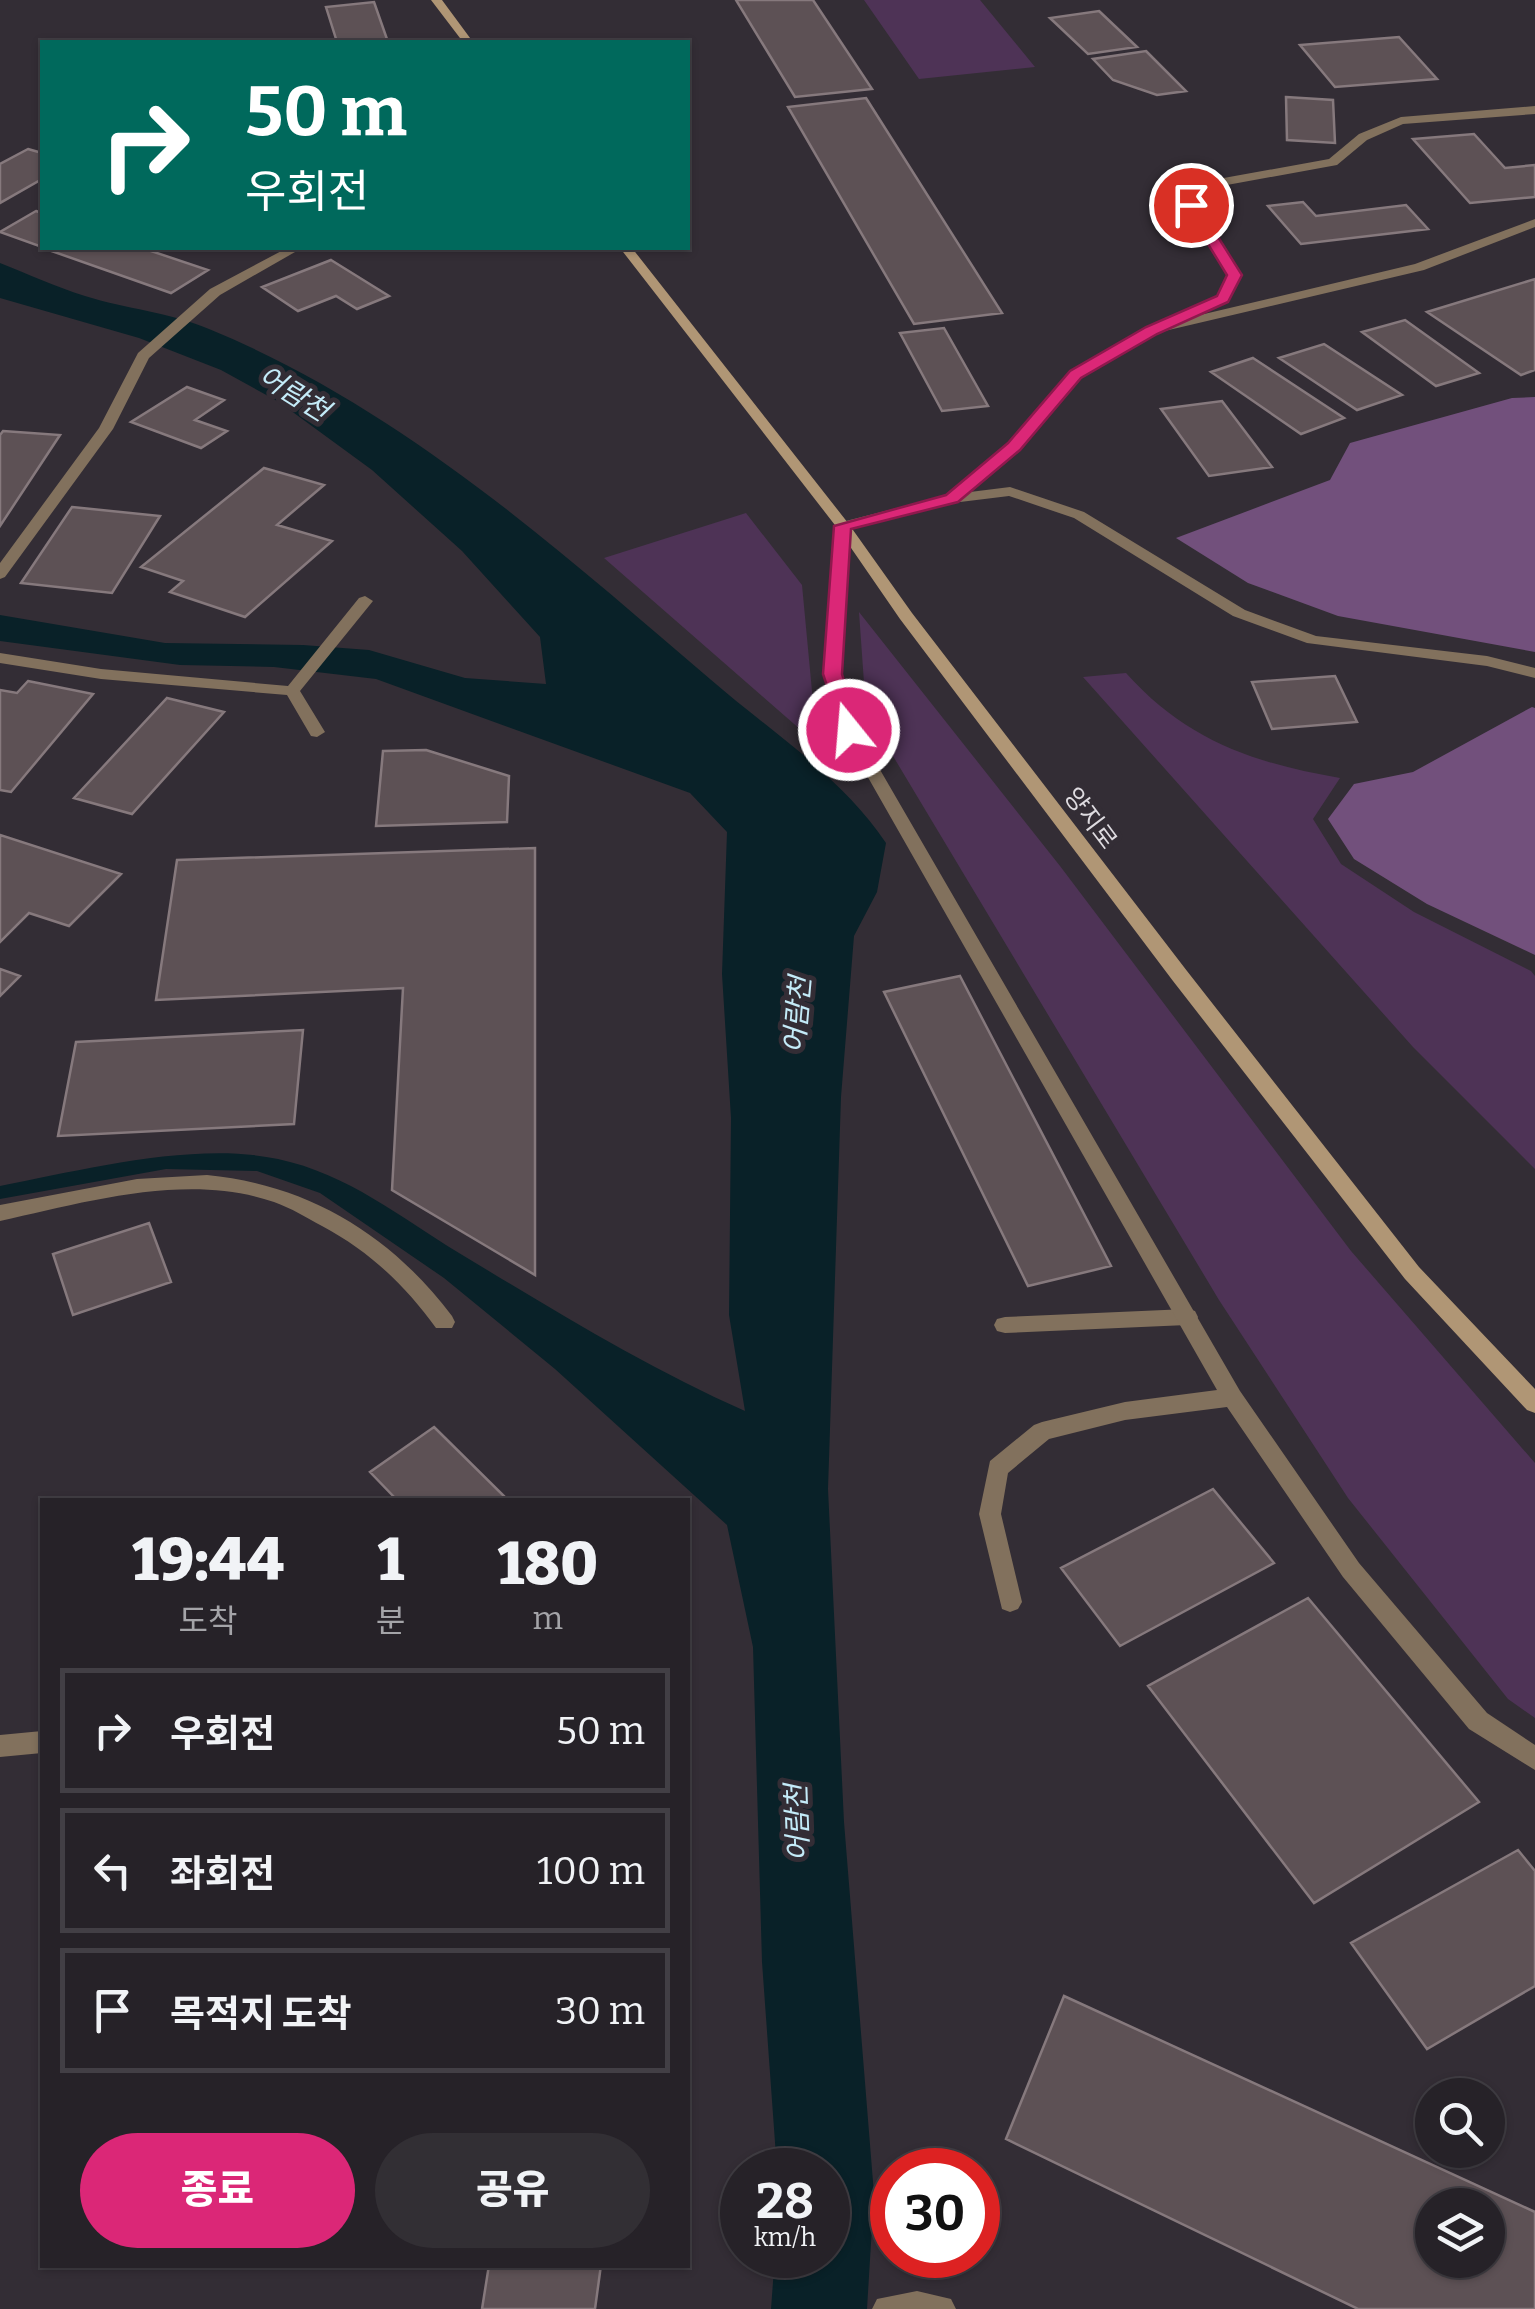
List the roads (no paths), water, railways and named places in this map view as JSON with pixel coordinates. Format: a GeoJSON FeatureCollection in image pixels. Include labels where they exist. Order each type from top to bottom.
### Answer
{"type":"FeatureCollection","features":[{"type":"Feature","properties":{"kind":"street"},"geometry":{"type":"LineString","coordinates":[[436,0],[466,40]]}},
{"type":"Feature","properties":{"kind":"street"},"geometry":{"type":"LineString","coordinates":[[952,499],[1014,446],[1076,374],[1151,330],[1223,299],[1234,275],[1191,205],[1200,186],[1333,162],[1363,137],[1401,120],[1535,110]]}},
{"type":"Feature","properties":{"kind":"street"},"geometry":{"type":"LineString","coordinates":[[1151,330],[1418,267],[1535,224]]}},
{"type":"Feature","properties":{"kind":"street"},"geometry":{"type":"LineString","coordinates":[[0,574],[106,429],[143,356],[215,292],[292,250]]}},
{"type":"Feature","properties":{"kind":"street","name":"양지로"},"geometry":{"type":"LineString","coordinates":[[628,250],[843,526],[906,616],[1412,1274],[1535,1404]]}},
{"type":"Feature","properties":{"kind":"street"},"geometry":{"type":"LineString","coordinates":[[1535,673],[1487,661],[1313,640],[1239,613],[1079,515],[1010,492],[952,499],[843,526],[832,674],[849,730],[1232,1397],[1351,1570],[1389,1616],[1478,1721],[1535,1759]]}},
{"type":"Feature","properties":{"kind":"street"},"geometry":{"type":"LineString","coordinates":[[292,691],[366,602]]}},
{"type":"Feature","properties":{"kind":"street"},"geometry":{"type":"LineString","coordinates":[[0,658],[102,674],[292,691]]}},
{"type":"Feature","properties":{"kind":"street"},"geometry":{"type":"LineString","coordinates":[[292,691],[317,732]]}},
{"type":"Feature","properties":{"kind":"street"},"geometry":{"type":"LineString","coordinates":[[0,1213],[152,1186],[216,1184],[275,1194],[377,1248],[417,1285],[444,1322]]}},
{"type":"Feature","properties":{"kind":"street"},"geometry":{"type":"LineString","coordinates":[[1005,1325],[1187,1317]]}},
{"type":"Feature","properties":{"kind":"street"},"geometry":{"type":"LineString","coordinates":[[1010,1602],[990,1514],[998,1468],[1042,1431],[1125,1411],[1232,1397]]}},
{"type":"Feature","properties":{"kind":"street"},"geometry":{"type":"LineString","coordinates":[[0,1746],[40,1742]]}},
{"type":"Feature","properties":{"kind":"street"},"geometry":{"type":"LineString","coordinates":[[887,2309],[930,2307]]}},
{"type":"Feature","properties":{"kind":"water","name":"어람천"},"geometry":{"type":"Polygon","coordinates":[[[0,263],[85,296],[209,329],[346,398],[410,439],[534,531],[804,755],[848,796],[886,843],[877,892],[854,936],[841,1097],[828,1489],[844,1822],[870,2148],[867,2309],[771,2309],[773,2278],[850,2278],[850,2148],[775,2148],[762,1962],[753,1647],[727,1525],[555,1369],[444,1278],[320,1193],[257,1171],[166,1169],[0,1199],[0,1186],[175,1155],[246,1154],[303,1166],[373,1198],[564,1316],[745,1411],[729,1315],[731,1118],[722,974],[727,832],[690,793],[376,679],[274,667],[180,665],[0,641],[0,615],[165,643],[369,650],[465,678],[546,684],[540,637],[462,551],[372,470],[279,402],[221,370],[139,338],[0,298],[0,263]]]}}]}
